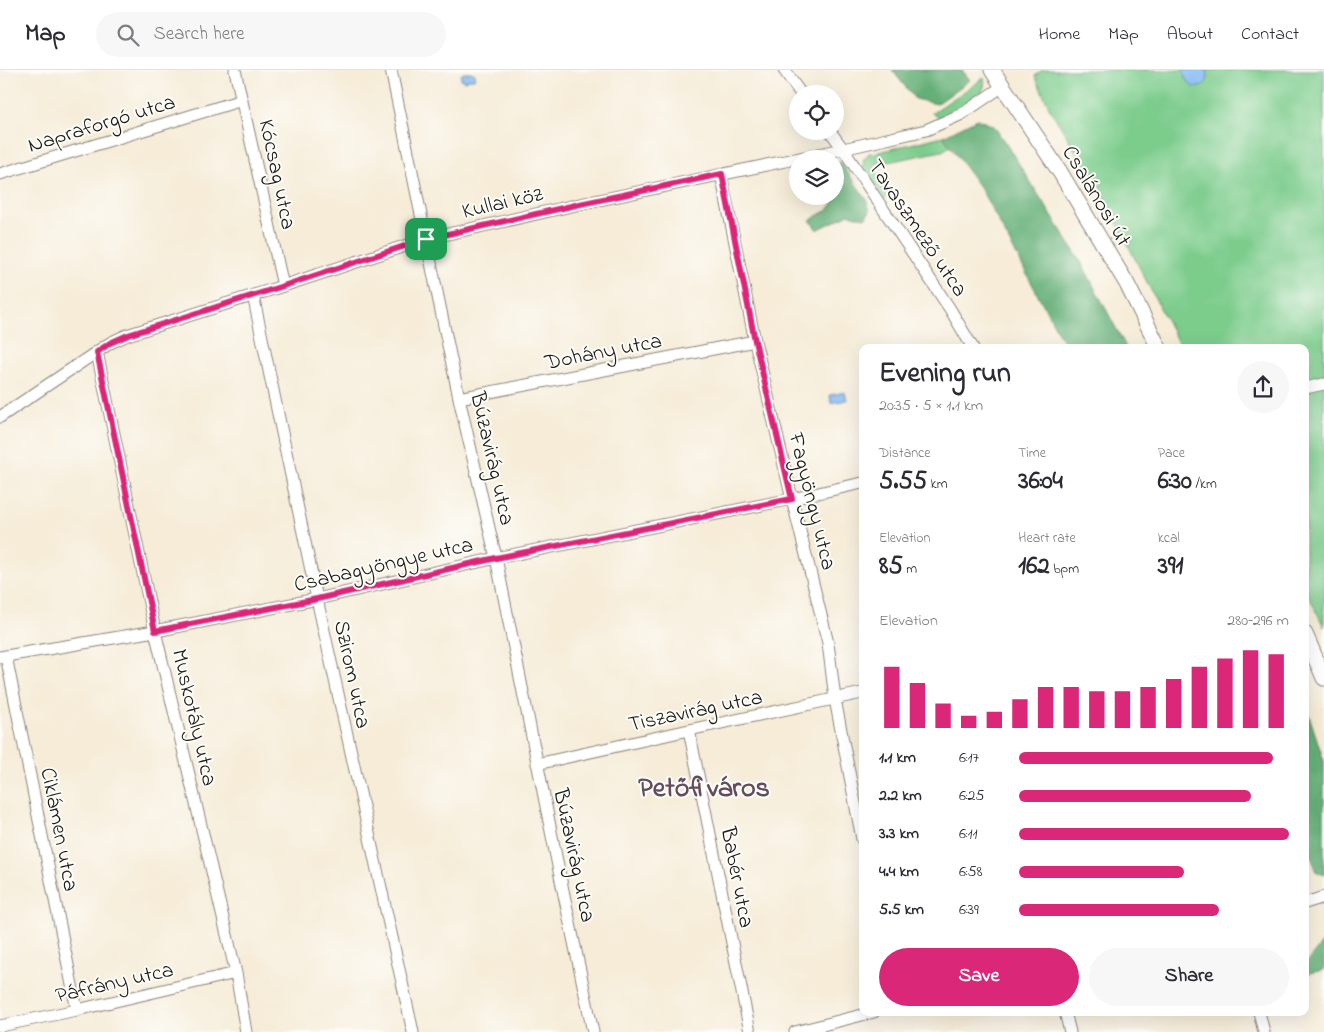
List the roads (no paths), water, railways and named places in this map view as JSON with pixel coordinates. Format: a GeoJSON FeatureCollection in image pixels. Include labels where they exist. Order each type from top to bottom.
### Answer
{"type":"FeatureCollection","features":[{"type":"Feature","properties":{"kind":"street","name":"Kócsag utca"},"geometry":{"type":"LineString","coordinates":[[235,70],[283,286]]}},
{"type":"Feature","properties":{"kind":"street","name":"Búzavirág utca"},"geometry":{"type":"LineString","coordinates":[[391,70],[460,398],[496,558],[593,1032]]}},
{"type":"Feature","properties":{"kind":"street"},"geometry":{"type":"LineString","coordinates":[[784,70],[795,85]]}},
{"type":"Feature","properties":{"kind":"street","name":"Csalánosi út"},"geometry":{"type":"LineString","coordinates":[[992,70],[1060,172],[1095,230],[1127,284],[1157,344]]}},
{"type":"Feature","properties":{"kind":"street","name":"Kullai köz"},"geometry":{"type":"LineString","coordinates":[[0,417],[110,343],[128,335],[426,239],[926,130],[962,114],[1003,86]]}},
{"type":"Feature","properties":{"kind":"street","name":"Napraforgó utca"},"geometry":{"type":"LineString","coordinates":[[0,174],[242,100]]}},
{"type":"Feature","properties":{"kind":"street","name":"Tavaszmező utca"},"geometry":{"type":"LineString","coordinates":[[836,140],[950,309],[970,344]]}},
{"type":"Feature","properties":{"kind":"street","name":"Fagyöngy utca"},"geometry":{"type":"LineString","coordinates":[[722,174],[755,341],[828,643],[835,699],[859,823]]}},
{"type":"Feature","properties":{"kind":"street","name":"Szirom utca"},"geometry":{"type":"LineString","coordinates":[[253,295],[317,599],[413,1032]]}},
{"type":"Feature","properties":{"kind":"street","name":"Dohány utca"},"geometry":{"type":"LineString","coordinates":[[460,398],[755,341]]}},
{"type":"Feature","properties":{"kind":"street","name":"Muskotály utca"},"geometry":{"type":"LineString","coordinates":[[97,352],[155,631],[236,973],[246,1032]]}},
{"type":"Feature","properties":{"kind":"street"},"geometry":{"type":"LineString","coordinates":[[1309,387],[1324,384]]}},
{"type":"Feature","properties":{"kind":"street","name":"Csabagyöngye utca"},"geometry":{"type":"LineString","coordinates":[[3,657],[155,631],[317,599],[496,558],[792,499],[859,484]]}},
{"type":"Feature","properties":{"kind":"street"},"geometry":{"type":"LineString","coordinates":[[1309,643],[1324,678]]}},
{"type":"Feature","properties":{"kind":"street","name":"Ciklámen utca"},"geometry":{"type":"LineString","coordinates":[[3,657],[77,1010]]}},
{"type":"Feature","properties":{"kind":"street","name":"Tiszavirág utca"},"geometry":{"type":"LineString","coordinates":[[537,764],[859,694]]}},
{"type":"Feature","properties":{"kind":"street","name":"Babér utca"},"geometry":{"type":"LineString","coordinates":[[689,730],[750,1032]]}},
{"type":"Feature","properties":{"kind":"street"},"geometry":{"type":"LineString","coordinates":[[1309,903],[1324,897]]}},
{"type":"Feature","properties":{"kind":"street","name":"Páfrány utca"},"geometry":{"type":"LineString","coordinates":[[0,1026],[236,973]]}},
{"type":"Feature","properties":{"kind":"street"},"geometry":{"type":"LineString","coordinates":[[795,1032],[859,1016]]}},
{"type":"Feature","properties":{"kind":"street"},"geometry":{"type":"LineString","coordinates":[[1065,1016],[1070,1032]]}},
{"type":"Feature","properties":{"kind":"street"},"geometry":{"type":"LineString","coordinates":[[1260,1016],[1264,1032]]}},
{"type":"Feature","properties":{"kind":"water"},"geometry":{"type":"Polygon","coordinates":[[[1183,70],[1207,70],[1208,77],[1206,83],[1201,87],[1193,87],[1185,78],[1183,70]]]}},
{"type":"Feature","properties":{"kind":"water"},"geometry":{"type":"Polygon","coordinates":[[[471,72],[475,74],[474,79],[465,81],[461,79],[463,73],[471,72]]]}},
{"type":"Feature","properties":{"kind":"water"},"geometry":{"type":"Polygon","coordinates":[[[845,392],[847,400],[831,403],[830,395],[845,392]]]}},
{"type":"Feature","properties":{"kind":"district","name":"Petőfiváros"},"geometry":{"type":"Point","coordinates":[704,786]}}]}
